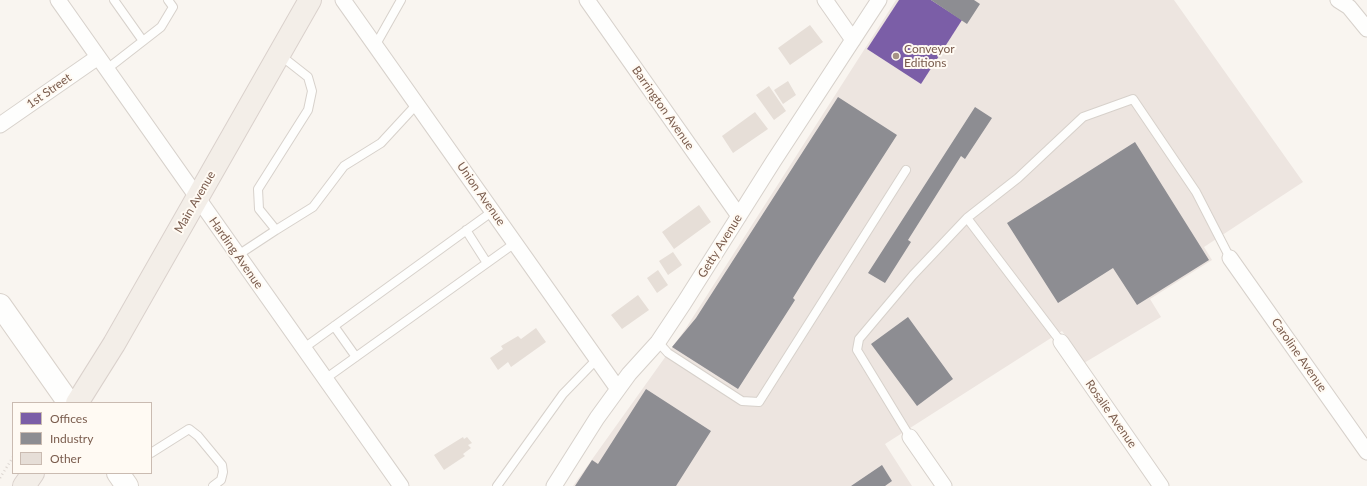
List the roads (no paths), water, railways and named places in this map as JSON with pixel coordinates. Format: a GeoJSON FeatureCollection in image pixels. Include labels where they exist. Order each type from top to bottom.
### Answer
{"type":"FeatureCollection","features":[{"type":"Feature","properties":{"kind":"main road","name":"Main Avenue"},"geometry":{"type":"LineString","coordinates":[[78,402],[114,344],[310,0]]}},
{"type":"Feature","properties":{"kind":"main road"},"geometry":{"type":"LineString","coordinates":[[0,305],[67,402]]}},
{"type":"Feature","properties":{"kind":"main road"},"geometry":{"type":"LineString","coordinates":[[24,486],[32,474]]}},
{"type":"Feature","properties":{"kind":"street","name":"Harding Avenue"},"geometry":{"type":"LineString","coordinates":[[58,0],[401,486]]}},
{"type":"Feature","properties":{"kind":"street","name":"Union Avenue"},"geometry":{"type":"LineString","coordinates":[[343,0],[618,389]]}},
{"type":"Feature","properties":{"kind":"street","name":"Barrington Avenue"},"geometry":{"type":"LineString","coordinates":[[587,0],[739,216]]}},
{"type":"Feature","properties":{"kind":"street"},"geometry":{"type":"LineString","coordinates":[[825,0],[853,40]]}},
{"type":"Feature","properties":{"kind":"street","name":"Getty Avenue"},"geometry":{"type":"LineString","coordinates":[[554,486],[597,418],[618,389],[658,342],[880,0]]}},
{"type":"Feature","properties":{"kind":"street"},"geometry":{"type":"LineString","coordinates":[[1338,0],[1349,7],[1367,29]]}},
{"type":"Feature","properties":{"kind":"street","name":"1st Street"},"geometry":{"type":"LineString","coordinates":[[0,125],[98,57]]}},
{"type":"Feature","properties":{"kind":"street","name":"Caroline Avenue"},"geometry":{"type":"LineString","coordinates":[[1230,258],[1367,452]]}},
{"type":"Feature","properties":{"kind":"street","name":"Rosalie Avenue"},"geometry":{"type":"LineString","coordinates":[[1061,342],[1161,486]]}},
{"type":"Feature","properties":{"kind":"street"},"geometry":{"type":"LineString","coordinates":[[910,437],[944,486]]}},
{"type":"Feature","properties":{"kind":"lane"},"geometry":{"type":"LineString","coordinates":[[114,0],[143,41]]}},
{"type":"Feature","properties":{"kind":"lane"},"geometry":{"type":"LineString","coordinates":[[107,69],[161,27],[173,7],[168,0]]}},
{"type":"Feature","properties":{"kind":"lane"},"geometry":{"type":"LineString","coordinates":[[376,46],[401,0]]}},
{"type":"Feature","properties":{"kind":"lane"},"geometry":{"type":"LineString","coordinates":[[276,230],[259,209],[258,189],[308,110],[312,91],[308,76],[279,54]]}},
{"type":"Feature","properties":{"kind":"lane"},"geometry":{"type":"LineString","coordinates":[[910,437],[857,350],[859,339],[913,275],[967,218],[1018,178],[1083,117],[1132,99],[1196,192],[1230,258]]}},
{"type":"Feature","properties":{"kind":"lane"},"geometry":{"type":"LineString","coordinates":[[238,255],[313,207],[344,166],[381,143],[417,104]]}},
{"type":"Feature","properties":{"kind":"lane"},"geometry":{"type":"LineString","coordinates":[[658,342],[668,353],[742,401],[759,402],[906,170]]}},
{"type":"Feature","properties":{"kind":"lane"},"geometry":{"type":"LineString","coordinates":[[304,348],[492,211]]}},
{"type":"Feature","properties":{"kind":"lane"},"geometry":{"type":"LineString","coordinates":[[967,218],[1061,342]]}},
{"type":"Feature","properties":{"kind":"lane"},"geometry":{"type":"LineString","coordinates":[[466,230],[487,262]]}},
{"type":"Feature","properties":{"kind":"lane"},"geometry":{"type":"LineString","coordinates":[[325,379],[515,243]]}},
{"type":"Feature","properties":{"kind":"lane"},"geometry":{"type":"LineString","coordinates":[[334,326],[356,357]]}},
{"type":"Feature","properties":{"kind":"lane"},"geometry":{"type":"LineString","coordinates":[[496,486],[563,394],[597,359]]}},
{"type":"Feature","properties":{"kind":"lane"},"geometry":{"type":"LineString","coordinates":[[152,452],[189,429],[198,436],[222,466],[223,472],[221,480],[213,486]]}},
{"type":"Feature","properties":{"kind":"place","name":"Conveyor Editions"},"geometry":{"type":"Point","coordinates":[896,56]}}]}
